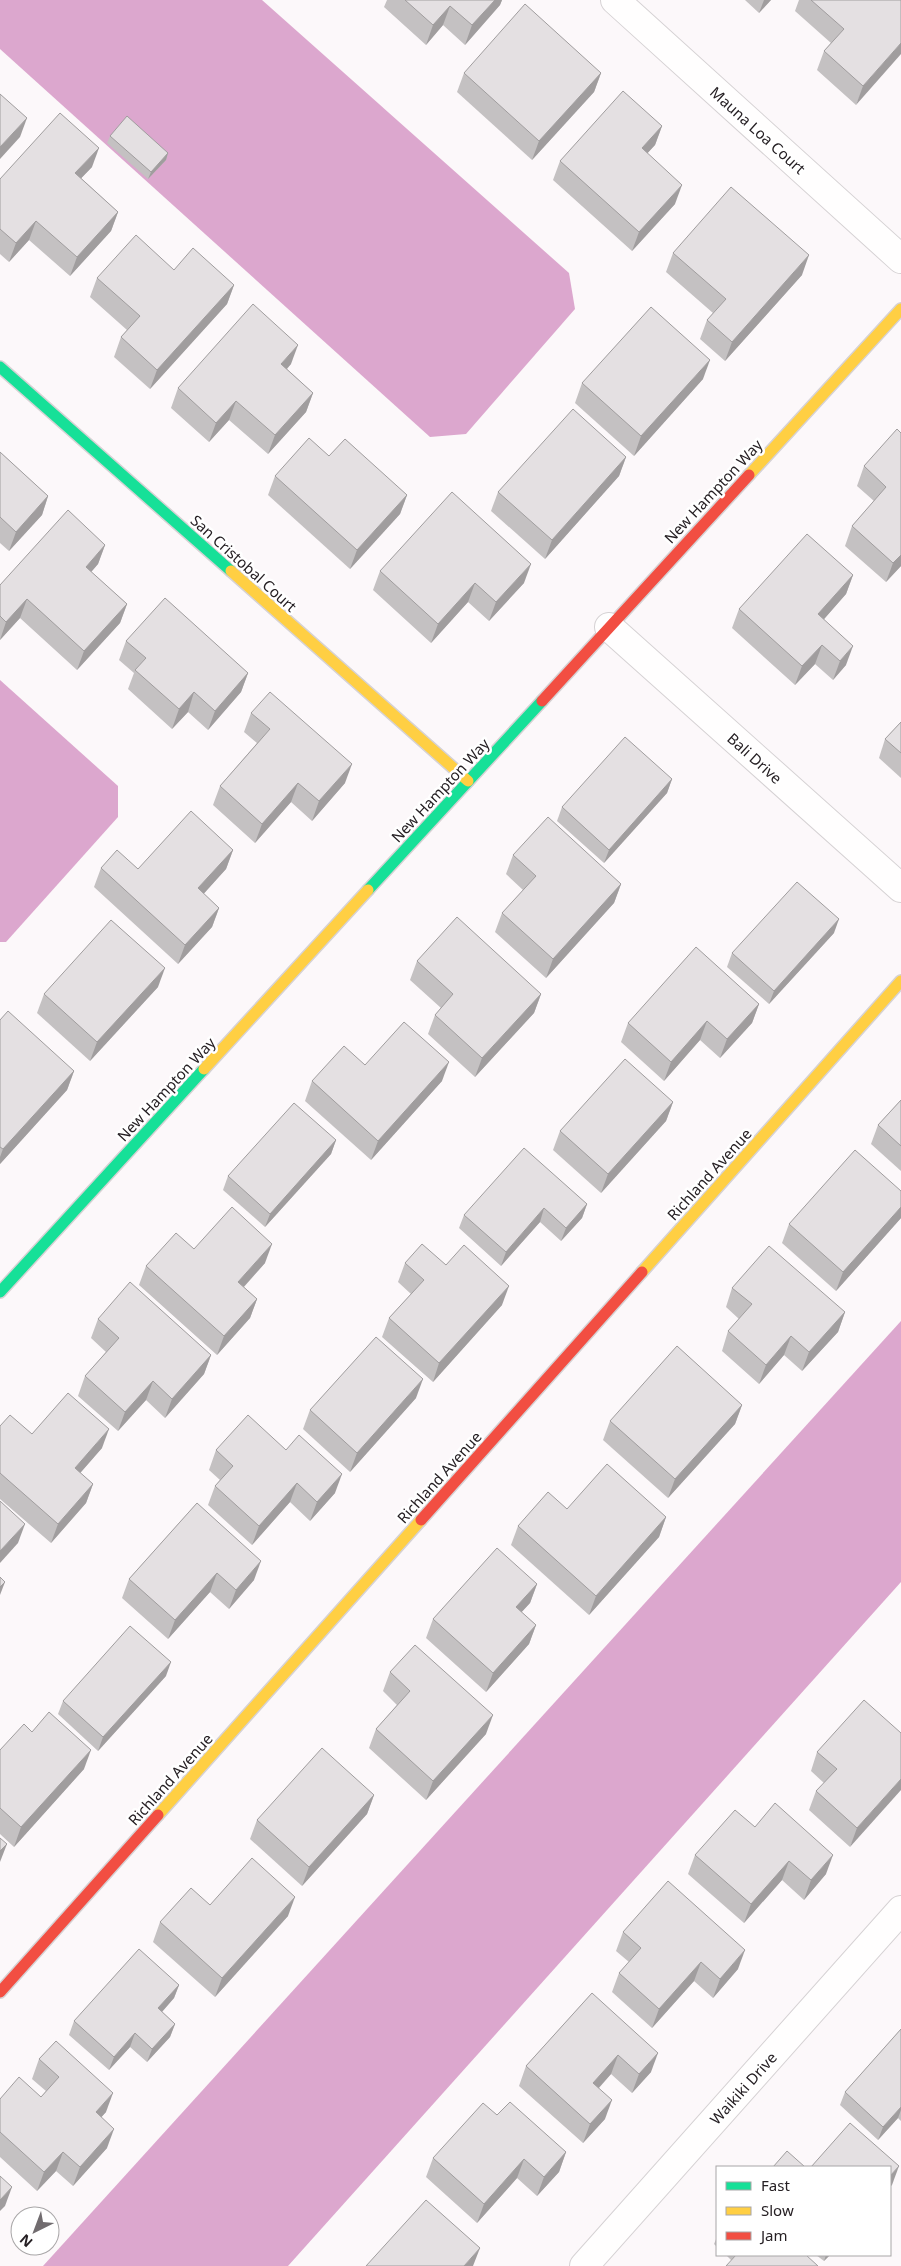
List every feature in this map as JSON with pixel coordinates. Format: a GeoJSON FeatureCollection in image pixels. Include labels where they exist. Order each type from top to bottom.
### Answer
{"type":"FeatureCollection","features":[{"type":"Feature","properties":{"kind":"street","name":"Mauna Loa Court"},"geometry":{"type":"LineString","coordinates":[[615,0],[901,259]]}},
{"type":"Feature","properties":{"kind":"street","name":"New Hampton Way"},"geometry":{"type":"LineString","coordinates":[[2,1284],[468,781],[901,309]]}},
{"type":"Feature","properties":{"kind":"street","name":"San Cristobal Court"},"geometry":{"type":"LineString","coordinates":[[0,367],[468,781]]}},
{"type":"Feature","properties":{"kind":"street","name":"Bali Drive"},"geometry":{"type":"LineString","coordinates":[[609,627],[901,888]]}},
{"type":"Feature","properties":{"kind":"street","name":"Richland Avenue"},"geometry":{"type":"LineString","coordinates":[[0,1992],[901,981]]}},
{"type":"Feature","properties":{"kind":"street","name":"Waikiki Drive"},"geometry":{"type":"LineString","coordinates":[[584,2266],[901,1910]]}},
{"type":"Feature","properties":{"kind":"shaded area"},"geometry":{"type":"Polygon","coordinates":[[[0,0],[262,0],[569,273],[575,309],[466,434],[430,437],[0,49],[0,0]]]}},
{"type":"Feature","properties":{"kind":"shaded area"},"geometry":{"type":"Polygon","coordinates":[[[0,680],[118,786],[118,817],[6,942],[0,942],[0,680]]]}},
{"type":"Feature","properties":{"kind":"shaded area"},"geometry":{"type":"Polygon","coordinates":[[[901,1321],[901,1582],[288,2266],[43,2266],[52,2256],[60,2256],[60,2247],[901,1321]]]}},
{"type":"Feature","properties":{"kind":"building"},"geometry":{"type":"Polygon","coordinates":[[[405,0],[495,0],[472,25],[450,6],[433,25],[405,0]]]}},
{"type":"Feature","properties":{"kind":"building"},"geometry":{"type":"Polygon","coordinates":[[[811,0],[901,0],[901,43],[863,86],[824,51],[844,29],[811,0]]]}},
{"type":"Feature","properties":{"kind":"building"},"geometry":{"type":"Polygon","coordinates":[[[525,4],[601,73],[539,141],[464,73],[525,4]]]}},
{"type":"Feature","properties":{"kind":"building"},"geometry":{"type":"Polygon","coordinates":[[[623,91],[662,126],[642,148],[682,185],[639,232],[560,161],[623,91]]]}},
{"type":"Feature","properties":{"kind":"building"},"geometry":{"type":"Polygon","coordinates":[[[0,94],[27,118],[0,147],[0,94]]]}},
{"type":"Feature","properties":{"kind":"building"},"geometry":{"type":"Polygon","coordinates":[[[60,113],[99,148],[75,173],[118,212],[77,257],[36,221],[16,243],[0,229],[0,179],[60,113]]]}},
{"type":"Feature","properties":{"kind":"building"},"geometry":{"type":"Polygon","coordinates":[[[127,116],[168,153],[151,172],[110,136],[127,116]]]}},
{"type":"Feature","properties":{"kind":"building"},"geometry":{"type":"Polygon","coordinates":[[[731,187],[809,255],[732,342],[707,320],[726,299],[673,253],[731,187]]]}},
{"type":"Feature","properties":{"kind":"building"},"geometry":{"type":"Polygon","coordinates":[[[136,235],[174,270],[193,248],[234,285],[157,370],[121,337],[140,316],[97,278],[136,235]]]}},
{"type":"Feature","properties":{"kind":"building"},"geometry":{"type":"Polygon","coordinates":[[[253,304],[298,345],[281,364],[313,393],[275,435],[236,401],[216,423],[178,388],[253,304]]]}},
{"type":"Feature","properties":{"kind":"building"},"geometry":{"type":"Polygon","coordinates":[[[651,307],[710,360],[641,436],[582,383],[651,307]]]}},
{"type":"Feature","properties":{"kind":"building"},"geometry":{"type":"Polygon","coordinates":[[[573,409],[626,457],[552,540],[498,492],[573,409]]]}},
{"type":"Feature","properties":{"kind":"building"},"geometry":{"type":"Polygon","coordinates":[[[897,429],[901,433],[901,555],[893,563],[852,526],[886,487],[864,466],[897,429]]]}},
{"type":"Feature","properties":{"kind":"building"},"geometry":{"type":"Polygon","coordinates":[[[309,438],[329,456],[345,439],[407,495],[357,550],[275,476],[309,438]]]}},
{"type":"Feature","properties":{"kind":"building"},"geometry":{"type":"Polygon","coordinates":[[[0,452],[48,496],[16,532],[0,517],[0,452]]]}},
{"type":"Feature","properties":{"kind":"building"},"geometry":{"type":"Polygon","coordinates":[[[452,492],[531,564],[496,602],[475,583],[438,624],[380,571],[452,492]]]}},
{"type":"Feature","properties":{"kind":"building"},"geometry":{"type":"Polygon","coordinates":[[[68,510],[105,545],[86,567],[127,604],[84,651],[27,599],[6,622],[0,616],[0,585],[68,510]]]}},
{"type":"Feature","properties":{"kind":"building"},"geometry":{"type":"Polygon","coordinates":[[[807,534],[853,575],[818,614],[853,646],[840,661],[822,645],[802,666],[739,609],[807,534]]]}},
{"type":"Feature","properties":{"kind":"building"},"geometry":{"type":"Polygon","coordinates":[[[165,598],[248,673],[215,711],[194,692],[179,709],[135,670],[146,658],[126,641],[165,598]]]}},
{"type":"Feature","properties":{"kind":"building"},"geometry":{"type":"Polygon","coordinates":[[[270,692],[352,764],[319,801],[298,783],[262,824],[220,786],[270,729],[251,713],[270,692]]]}},
{"type":"Feature","properties":{"kind":"building"},"geometry":{"type":"Polygon","coordinates":[[[901,722],[901,753],[885,739],[901,722]]]}},
{"type":"Feature","properties":{"kind":"building"},"geometry":{"type":"Polygon","coordinates":[[[625,737],[672,779],[609,850],[562,807],[625,737]]]}},
{"type":"Feature","properties":{"kind":"building"},"geometry":{"type":"Polygon","coordinates":[[[191,811],[233,850],[198,888],[219,908],[185,945],[101,868],[117,850],[138,869],[191,811]]]}},
{"type":"Feature","properties":{"kind":"building"},"geometry":{"type":"Polygon","coordinates":[[[548,817],[621,884],[553,959],[502,913],[536,876],[513,855],[548,817]]]}},
{"type":"Feature","properties":{"kind":"building"},"geometry":{"type":"Polygon","coordinates":[[[797,882],[839,919],[774,991],[732,953],[797,882]]]}},
{"type":"Feature","properties":{"kind":"building"},"geometry":{"type":"Polygon","coordinates":[[[457,917],[541,994],[482,1058],[435,1015],[453,994],[417,961],[457,917]]]}},
{"type":"Feature","properties":{"kind":"building"},"geometry":{"type":"Polygon","coordinates":[[[111,920],[165,968],[97,1042],[44,994],[111,920]]]}},
{"type":"Feature","properties":{"kind":"building"},"geometry":{"type":"Polygon","coordinates":[[[696,947],[759,1004],[727,1039],[707,1021],[671,1062],[628,1023],[696,947]]]}},
{"type":"Feature","properties":{"kind":"building"},"geometry":{"type":"Polygon","coordinates":[[[8,1011],[74,1071],[3,1149],[0,1147],[0,1020],[8,1011]]]}},
{"type":"Feature","properties":{"kind":"building"},"geometry":{"type":"Polygon","coordinates":[[[404,1022],[449,1062],[378,1141],[312,1081],[344,1046],[365,1065],[404,1022]]]}},
{"type":"Feature","properties":{"kind":"building"},"geometry":{"type":"Polygon","coordinates":[[[625,1059],[673,1102],[608,1174],[560,1131],[625,1059]]]}},
{"type":"Feature","properties":{"kind":"building"},"geometry":{"type":"Polygon","coordinates":[[[901,1100],[901,1146],[878,1125],[901,1100]]]}},
{"type":"Feature","properties":{"kind":"building"},"geometry":{"type":"Polygon","coordinates":[[[294,1103],[336,1140],[270,1214],[228,1176],[294,1103]]]}},
{"type":"Feature","properties":{"kind":"building"},"geometry":{"type":"Polygon","coordinates":[[[524,1148],[587,1204],[566,1228],[544,1208],[506,1252],[464,1215],[524,1148]]]}},
{"type":"Feature","properties":{"kind":"building"},"geometry":{"type":"Polygon","coordinates":[[[855,1150],[901,1191],[901,1207],[843,1272],[789,1224],[855,1150]]]}},
{"type":"Feature","properties":{"kind":"building"},"geometry":{"type":"Polygon","coordinates":[[[232,1207],[272,1244],[238,1282],[257,1299],[224,1336],[146,1266],[176,1233],[194,1249],[232,1207]]]}},
{"type":"Feature","properties":{"kind":"building"},"geometry":{"type":"Polygon","coordinates":[[[422,1244],[446,1265],[464,1245],[509,1286],[439,1363],[389,1318],[424,1280],[405,1263],[422,1244]]]}},
{"type":"Feature","properties":{"kind":"building"},"geometry":{"type":"Polygon","coordinates":[[[769,1246],[845,1312],[809,1352],[791,1336],[766,1365],[728,1331],[752,1304],[732,1288],[769,1246]]]}},
{"type":"Feature","properties":{"kind":"building"},"geometry":{"type":"Polygon","coordinates":[[[130,1282],[211,1355],[172,1399],[153,1381],[125,1412],[85,1376],[119,1338],[98,1319],[130,1282]]]}},
{"type":"Feature","properties":{"kind":"building"},"geometry":{"type":"Polygon","coordinates":[[[376,1337],[423,1379],[357,1453],[310,1410],[376,1337]]]}},
{"type":"Feature","properties":{"kind":"building"},"geometry":{"type":"Polygon","coordinates":[[[677,1346],[742,1405],[675,1479],[610,1421],[677,1346]]]}},
{"type":"Feature","properties":{"kind":"building"},"geometry":{"type":"Polygon","coordinates":[[[68,1393],[109,1429],[75,1468],[93,1484],[58,1524],[0,1473],[0,1426],[10,1415],[32,1434],[68,1393]]]}},
{"type":"Feature","properties":{"kind":"building"},"geometry":{"type":"Polygon","coordinates":[[[248,1415],[286,1450],[299,1435],[342,1474],[317,1502],[297,1483],[259,1526],[215,1486],[233,1466],[216,1450],[248,1415]]]}},
{"type":"Feature","properties":{"kind":"building"},"geometry":{"type":"Polygon","coordinates":[[[607,1464],[666,1517],[596,1596],[518,1526],[548,1492],[567,1509],[607,1464]]]}},
{"type":"Feature","properties":{"kind":"building"},"geometry":{"type":"Polygon","coordinates":[[[0,1501],[25,1524],[0,1551],[0,1501]]]}},
{"type":"Feature","properties":{"kind":"building"},"geometry":{"type":"Polygon","coordinates":[[[197,1503],[261,1561],[236,1590],[217,1573],[175,1620],[129,1579],[197,1503]]]}},
{"type":"Feature","properties":{"kind":"building"},"geometry":{"type":"Polygon","coordinates":[[[497,1548],[537,1584],[516,1607],[536,1625],[493,1673],[433,1619],[497,1548]]]}},
{"type":"Feature","properties":{"kind":"building"},"geometry":{"type":"Polygon","coordinates":[[[0,1577],[5,1582],[0,1587],[0,1577]]]}},
{"type":"Feature","properties":{"kind":"building"},"geometry":{"type":"Polygon","coordinates":[[[130,1626],[171,1662],[103,1737],[63,1701],[130,1626]]]}},
{"type":"Feature","properties":{"kind":"building"},"geometry":{"type":"Polygon","coordinates":[[[415,1645],[493,1715],[433,1781],[376,1729],[410,1691],[390,1672],[415,1645]]]}},
{"type":"Feature","properties":{"kind":"building"},"geometry":{"type":"Polygon","coordinates":[[[864,1700],[901,1733],[901,1779],[857,1828],[816,1791],[837,1769],[817,1752],[864,1700]]]}},
{"type":"Feature","properties":{"kind":"building"},"geometry":{"type":"Polygon","coordinates":[[[49,1712],[91,1750],[21,1827],[0,1808],[0,1750],[24,1724],[32,1732],[49,1712]]]}},
{"type":"Feature","properties":{"kind":"building"},"geometry":{"type":"Polygon","coordinates":[[[322,1748],[374,1795],[309,1867],[257,1820],[322,1748]]]}},
{"type":"Feature","properties":{"kind":"building"},"geometry":{"type":"Polygon","coordinates":[[[775,1803],[833,1855],[811,1880],[789,1861],[751,1904],[695,1855],[735,1810],[755,1827],[775,1803]]]}},
{"type":"Feature","properties":{"kind":"building"},"geometry":{"type":"Polygon","coordinates":[[[0,1838],[7,1844],[0,1851],[0,1838]]]}},
{"type":"Feature","properties":{"kind":"building"},"geometry":{"type":"Polygon","coordinates":[[[252,1858],[295,1897],[222,1978],[160,1922],[191,1888],[210,1905],[252,1858]]]}},
{"type":"Feature","properties":{"kind":"building"},"geometry":{"type":"Polygon","coordinates":[[[668,1881],[745,1950],[720,1979],[701,1962],[659,2009],[619,1973],[641,1948],[623,1932],[668,1881]]]}},
{"type":"Feature","properties":{"kind":"building"},"geometry":{"type":"Polygon","coordinates":[[[139,1949],[179,1985],[158,2008],[175,2024],[152,2049],[135,2033],[114,2057],[74,2021],[139,1949]]]}},
{"type":"Feature","properties":{"kind":"building"},"geometry":{"type":"Polygon","coordinates":[[[592,1993],[658,2053],[639,2074],[618,2055],[593,2083],[612,2100],[590,2124],[526,2066],[592,1993]]]}},
{"type":"Feature","properties":{"kind":"building"},"geometry":{"type":"Polygon","coordinates":[[[901,2029],[901,2107],[883,2127],[845,2092],[901,2029]]]}},
{"type":"Feature","properties":{"kind":"building"},"geometry":{"type":"Polygon","coordinates":[[[56,2041],[113,2093],[96,2112],[114,2129],[80,2167],[63,2152],[44,2172],[0,2132],[0,2099],[19,2077],[41,2097],[59,2077],[39,2059],[56,2041]]]}},
{"type":"Feature","properties":{"kind":"building"},"geometry":{"type":"Polygon","coordinates":[[[510,2102],[566,2152],[544,2177],[524,2159],[484,2204],[433,2158],[483,2103],[497,2115],[510,2102]]]}},
{"type":"Feature","properties":{"kind":"building"},"geometry":{"type":"Polygon","coordinates":[[[850,2123],[899,2166],[891,2175],[891,2166],[812,2166],[850,2123]]]}},
{"type":"Feature","properties":{"kind":"building"},"geometry":{"type":"Polygon","coordinates":[[[787,2151],[804,2166],[774,2166],[787,2151]]]}},
{"type":"Feature","properties":{"kind":"building"},"geometry":{"type":"Polygon","coordinates":[[[0,2176],[12,2187],[0,2200],[0,2176]]]}},
{"type":"Feature","properties":{"kind":"building"},"geometry":{"type":"Polygon","coordinates":[[[426,2200],[480,2248],[464,2266],[366,2266],[426,2200]]]}},
{"type":"Feature","properties":{"kind":"building"},"geometry":{"type":"Polygon","coordinates":[[[735,2256],[807,2256],[818,2266],[726,2266],[735,2256]]]}},
{"type":"Feature","properties":{"kind":"traffic: fast"},"geometry":{"type":"LineString","coordinates":[[0,367],[231,571]]}},
{"type":"Feature","properties":{"kind":"traffic: fast"},"geometry":{"type":"LineString","coordinates":[[368,890],[542,701]]}},
{"type":"Feature","properties":{"kind":"traffic: fast"},"geometry":{"type":"LineString","coordinates":[[0,1292],[204,1069]]}},
{"type":"Feature","properties":{"kind":"traffic: slow"},"geometry":{"type":"LineString","coordinates":[[749,475],[901,309]]}},
{"type":"Feature","properties":{"kind":"traffic: slow"},"geometry":{"type":"LineString","coordinates":[[231,571],[468,781]]}},
{"type":"Feature","properties":{"kind":"traffic: slow"},"geometry":{"type":"LineString","coordinates":[[204,1069],[368,890]]}},
{"type":"Feature","properties":{"kind":"traffic: slow"},"geometry":{"type":"LineString","coordinates":[[642,1272],[901,981]]}},
{"type":"Feature","properties":{"kind":"traffic: slow"},"geometry":{"type":"LineString","coordinates":[[158,1815],[421,1520]]}},
{"type":"Feature","properties":{"kind":"traffic: jam"},"geometry":{"type":"LineString","coordinates":[[542,701],[749,475]]}},
{"type":"Feature","properties":{"kind":"traffic: jam"},"geometry":{"type":"LineString","coordinates":[[421,1520],[642,1272]]}},
{"type":"Feature","properties":{"kind":"traffic: jam"},"geometry":{"type":"LineString","coordinates":[[0,1992],[158,1815]]}}]}
